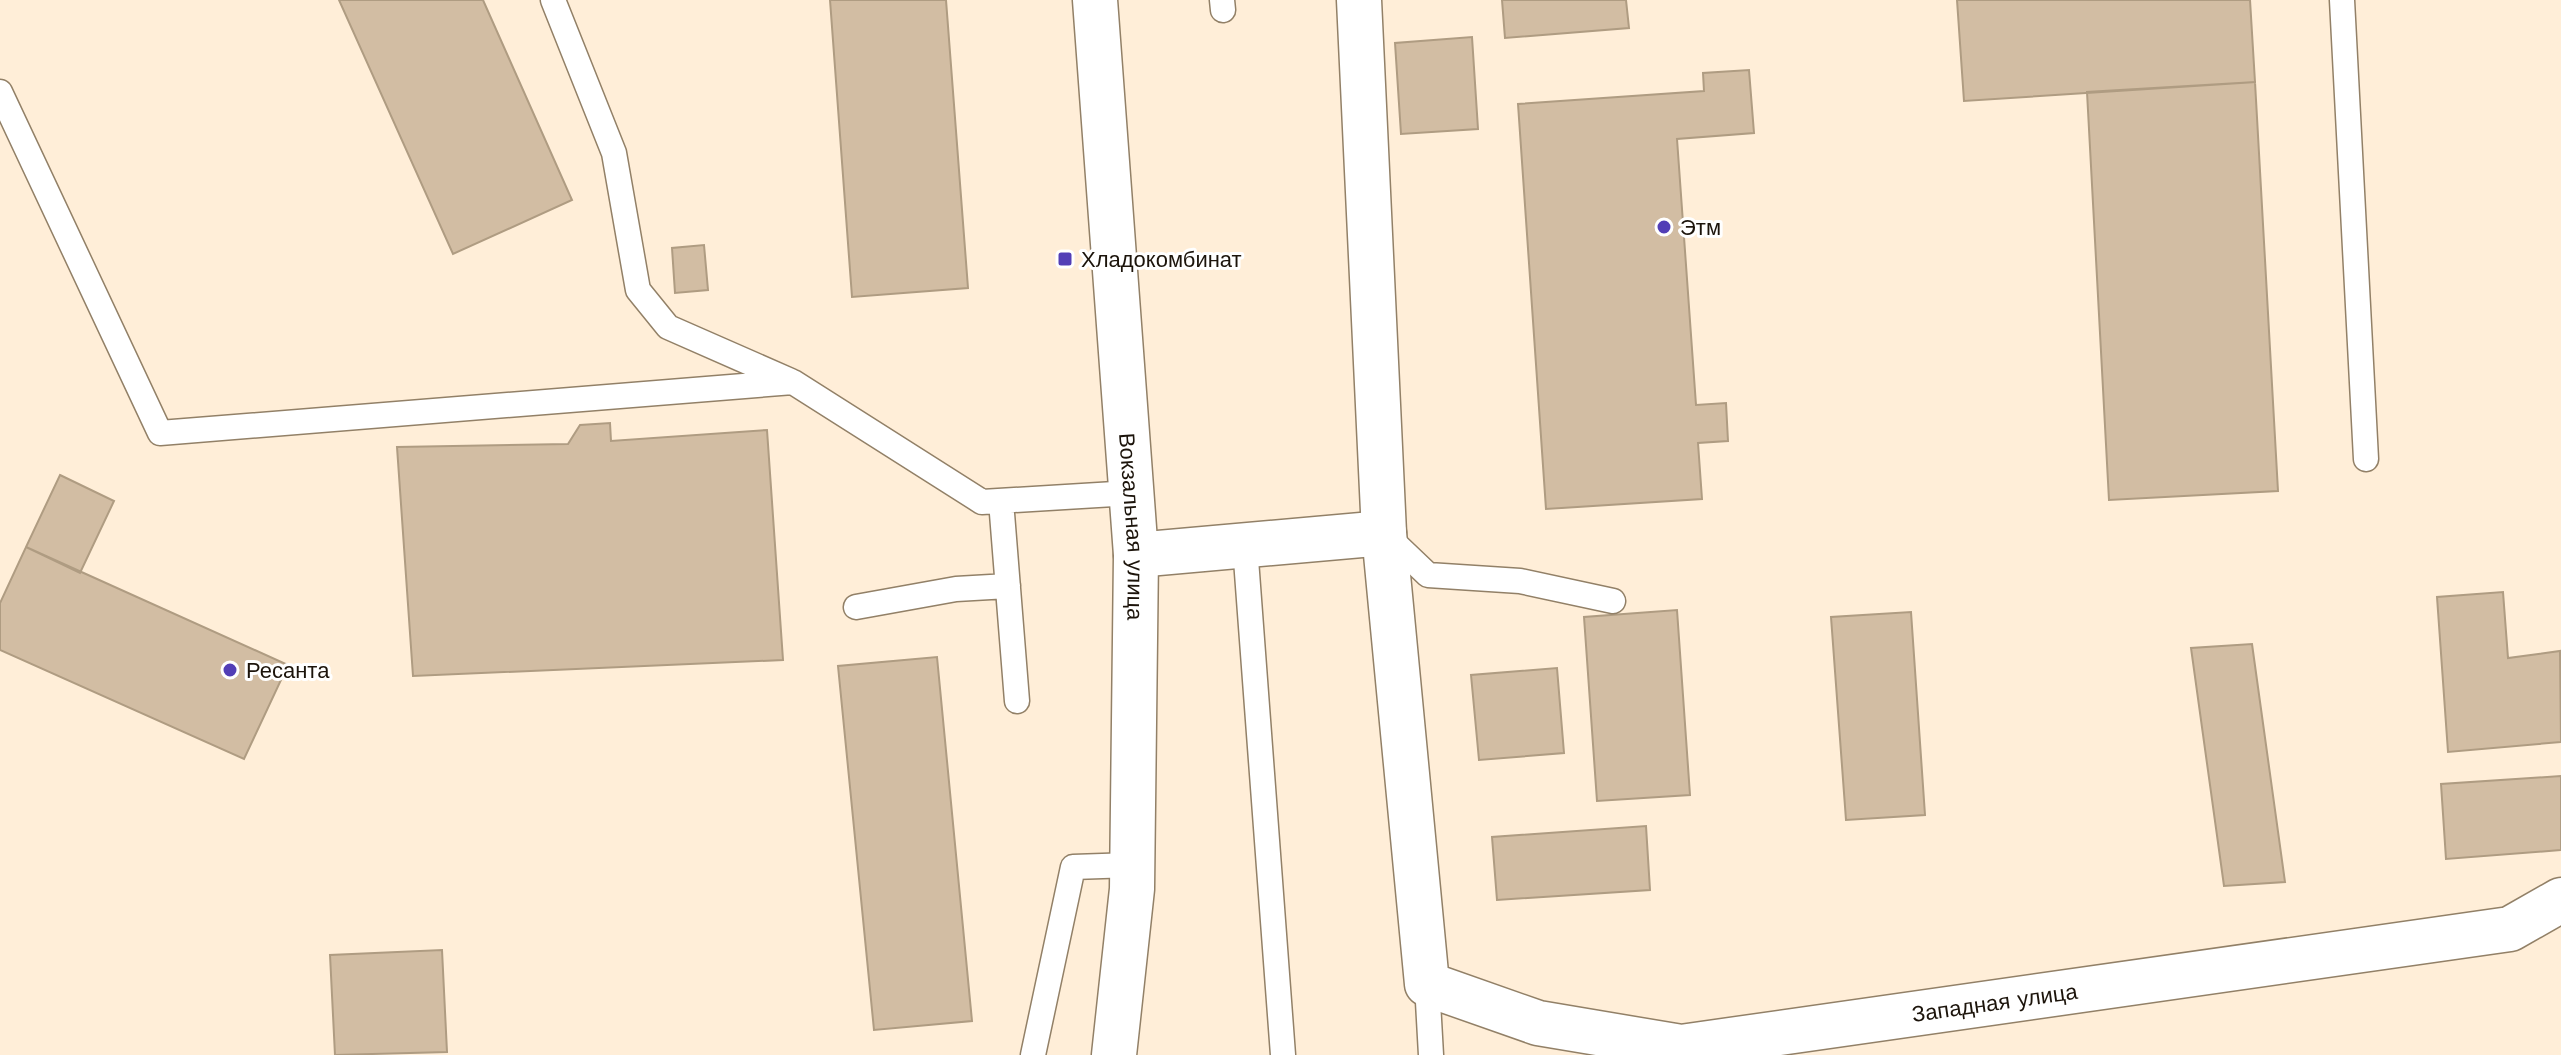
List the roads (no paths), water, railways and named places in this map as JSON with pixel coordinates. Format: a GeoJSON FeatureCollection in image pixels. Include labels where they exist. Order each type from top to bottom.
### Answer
{"type":"FeatureCollection","features":[{"type":"Feature","properties":{"kind":"street","name":"Вокзальная улица"},"geometry":{"type":"LineString","coordinates":[[1095,0],[1136,555],[1132,865],[1114,1055]]}},
{"type":"Feature","properties":{"kind":"street"},"geometry":{"type":"LineString","coordinates":[[1359,0],[1384,533],[1427,984]]}},
{"type":"Feature","properties":{"kind":"street"},"geometry":{"type":"LineString","coordinates":[[1136,555],[1384,533]]}},
{"type":"Feature","properties":{"kind":"street","name":"Западная улица"},"geometry":{"type":"LineString","coordinates":[[1427,984],[1538,1023],[1681,1047],[2510,929],[2561,900]]}},
{"type":"Feature","properties":{"kind":"lane"},"geometry":{"type":"LineString","coordinates":[[553,0],[614,153],[638,290],[668,327],[793,382],[982,502],[1131,493]]}},
{"type":"Feature","properties":{"kind":"lane"},"geometry":{"type":"LineString","coordinates":[[2342,0],[2366,459]]}},
{"type":"Feature","properties":{"kind":"lane"},"geometry":{"type":"LineString","coordinates":[[0,92],[160,433],[793,382]]}},
{"type":"Feature","properties":{"kind":"lane"},"geometry":{"type":"LineString","coordinates":[[1001,501],[1017,701]]}},
{"type":"Feature","properties":{"kind":"lane"},"geometry":{"type":"LineString","coordinates":[[1384,533],[1428,575],[1520,581],[1613,601]]}},
{"type":"Feature","properties":{"kind":"lane"},"geometry":{"type":"LineString","coordinates":[[1245,546],[1283,1055]]}},
{"type":"Feature","properties":{"kind":"lane"},"geometry":{"type":"LineString","coordinates":[[856,607],[956,589],[1008,586]]}},
{"type":"Feature","properties":{"kind":"lane"},"geometry":{"type":"LineString","coordinates":[[1033,1055],[1073,867],[1132,865]]}},
{"type":"Feature","properties":{"kind":"lane"},"geometry":{"type":"LineString","coordinates":[[1427,984],[1431,1055]]}},
{"type":"Feature","properties":{"kind":"place","name":"Этм"},"geometry":{"type":"Point","coordinates":[1664,227]}},
{"type":"Feature","properties":{"kind":"place","name":"Хладокомбинат"},"geometry":{"type":"Point","coordinates":[1065,259]}},
{"type":"Feature","properties":{"kind":"place","name":"Ресанта"},"geometry":{"type":"Point","coordinates":[230,670]}}]}
